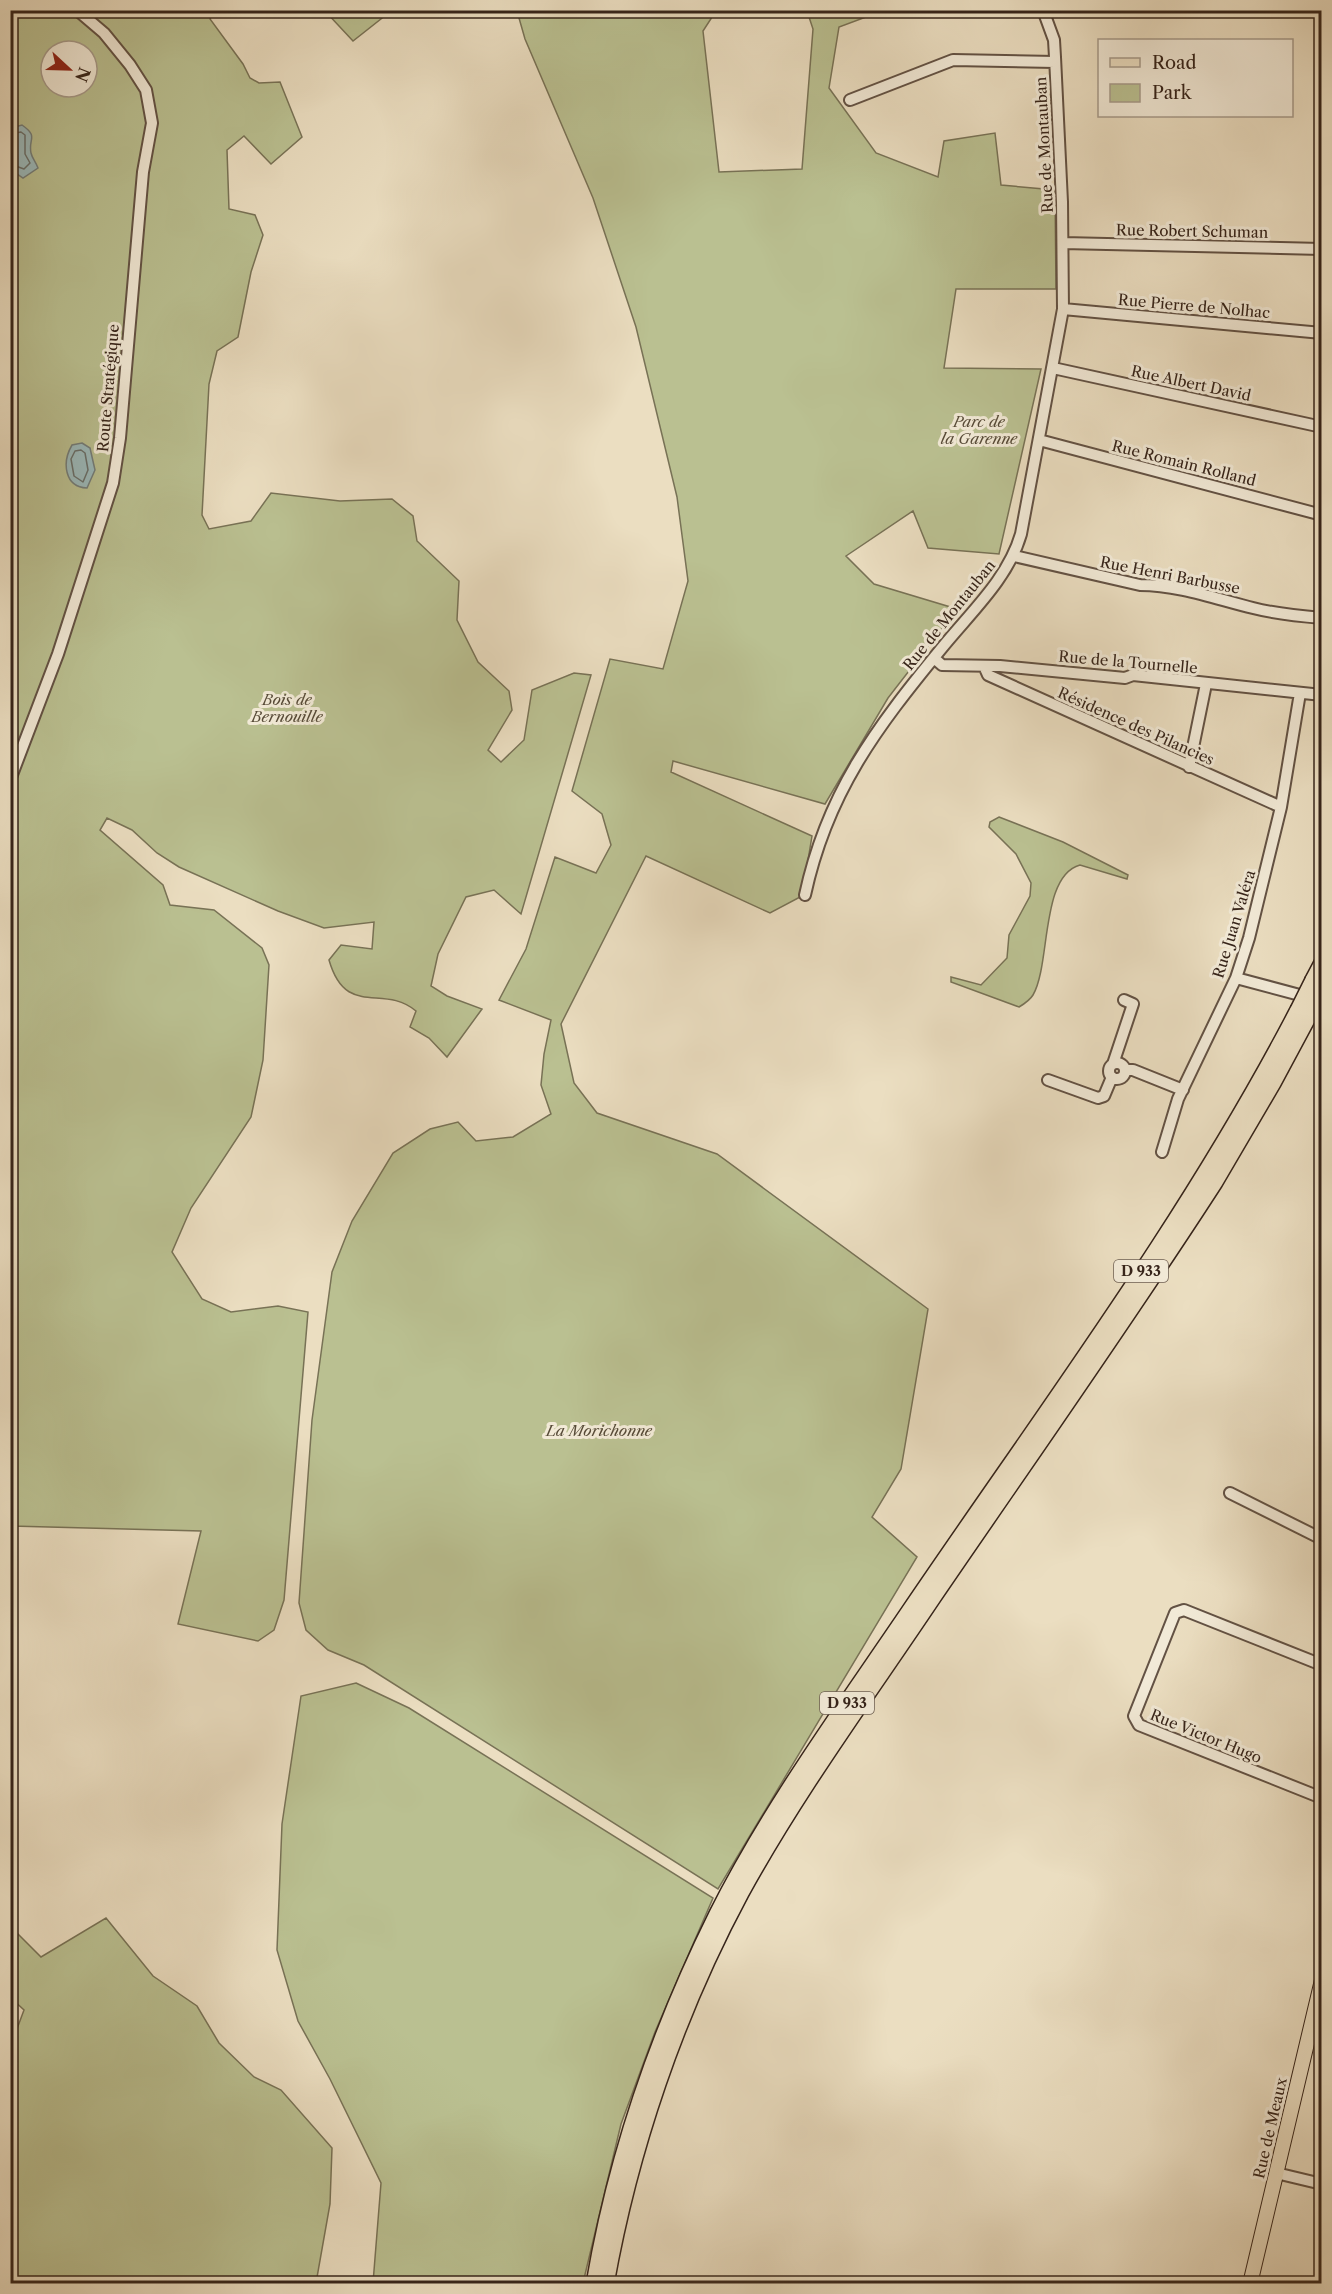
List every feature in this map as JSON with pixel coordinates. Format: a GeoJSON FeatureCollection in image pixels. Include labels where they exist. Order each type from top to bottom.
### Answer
{"type":"FeatureCollection","features":[{"type":"Feature","properties":{"kind":"highway","name":"D 933"},"geometry":{"type":"LineString","coordinates":[[594,2283],[616,2183],[639,2105],[675,2006],[736,1890],[811,1756],[1196,1189],[1304,1012],[1317,985],[1322,963]]}},
{"type":"Feature","properties":{"kind":"highway","name":"D 933"},"geometry":{"type":"LineString","coordinates":[[606,2283],[628,2187],[651,2107],[723,1916]]}},
{"type":"Feature","properties":{"kind":"main road","name":"Rue de Meaux"},"geometry":{"type":"LineString","coordinates":[[1250,2283],[1276,2174],[1315,2038],[1322,1980]]}},
{"type":"Feature","properties":{"kind":"street","name":"Route Stratégique"},"geometry":{"type":"LineString","coordinates":[[10,780],[58,654],[113,483],[120,438],[143,172],[152,123],[146,90],[130,65],[104,33],[77,10]]}},
{"type":"Feature","properties":{"kind":"street","name":"Rue de Montauban"},"geometry":{"type":"LineString","coordinates":[[805,895],[817,845],[855,764],[934,658],[1007,569],[1014,556],[1039,440],[1063,309],[1063,243],[1054,40],[1043,10]]}},
{"type":"Feature","properties":{"kind":"street"},"geometry":{"type":"LineString","coordinates":[[850,100],[953,60],[1055,62]]}},
{"type":"Feature","properties":{"kind":"street","name":"Rue Robert Schuman"},"geometry":{"type":"LineString","coordinates":[[1063,243],[1322,249]]}},
{"type":"Feature","properties":{"kind":"street","name":"Rue Pierre de Nolhac"},"geometry":{"type":"LineString","coordinates":[[1063,309],[1322,333]]}},
{"type":"Feature","properties":{"kind":"street","name":"Rue Albert David"},"geometry":{"type":"LineString","coordinates":[[1053,368],[1322,427]]}},
{"type":"Feature","properties":{"kind":"street","name":"Rue Romain Rolland"},"geometry":{"type":"LineString","coordinates":[[1039,440],[1322,515]]}},
{"type":"Feature","properties":{"kind":"street","name":"Rue Henri Barbusse"},"geometry":{"type":"LineString","coordinates":[[1014,556],[1140,585],[1156,585],[1236,602],[1301,618],[1322,618]]}},
{"type":"Feature","properties":{"kind":"street","name":"Rue de la Tournelle"},"geometry":{"type":"LineString","coordinates":[[934,658],[942,664],[1080,672],[1086,675],[1125,678],[1133,675],[1322,695]]}},
{"type":"Feature","properties":{"kind":"street","name":"Résidence des Pilancies"},"geometry":{"type":"LineString","coordinates":[[984,666],[988,675],[1281,807]]}},
{"type":"Feature","properties":{"kind":"street"},"geometry":{"type":"LineString","coordinates":[[1189,767],[1206,684]]}},
{"type":"Feature","properties":{"kind":"street","name":"Rue Juan Valéra"},"geometry":{"type":"LineString","coordinates":[[1162,1152],[1183,1090],[1236,978],[1262,890],[1281,807],[1300,693]]}},
{"type":"Feature","properties":{"kind":"street"},"geometry":{"type":"LineString","coordinates":[[1236,978],[1322,1000]]}},
{"type":"Feature","properties":{"kind":"street"},"geometry":{"type":"LineString","coordinates":[[1124,1000],[1133,1004],[1113,1064],[1108,1071],[1112,1077],[1119,1079],[1125,1070]]}},
{"type":"Feature","properties":{"kind":"street"},"geometry":{"type":"LineString","coordinates":[[1113,1064],[1121,1064],[1125,1070]]}},
{"type":"Feature","properties":{"kind":"street"},"geometry":{"type":"LineString","coordinates":[[1125,1070],[1133,1070],[1183,1090]]}},
{"type":"Feature","properties":{"kind":"street"},"geometry":{"type":"LineString","coordinates":[[1048,1080],[1098,1098],[1104,1096],[1112,1077]]}},
{"type":"Feature","properties":{"kind":"street"},"geometry":{"type":"LineString","coordinates":[[1230,1493],[1322,1539]]}},
{"type":"Feature","properties":{"kind":"street","name":"Rue Victor Hugo"},"geometry":{"type":"LineString","coordinates":[[1322,1665],[1184,1610],[1175,1613],[1134,1716],[1139,1725],[1322,1798]]}},
{"type":"Feature","properties":{"kind":"street"},"geometry":{"type":"LineString","coordinates":[[1276,2174],[1322,2184]]}},
{"type":"Feature","properties":{"kind":"green space","name":"Bois de Bernouille"},"geometry":{"type":"Polygon","coordinates":[[[11,11],[214,11],[210,19],[243,64],[250,78],[259,83],[280,82],[302,137],[271,164],[244,136],[227,150],[229,209],[255,215],[263,235],[251,272],[238,337],[217,351],[209,384],[202,515],[209,529],[251,521],[271,493],[340,501],[392,499],[413,516],[417,541],[459,581],[457,620],[478,662],[509,691],[512,710],[488,750],[501,762],[524,740],[532,690],[574,673],[591,675],[521,914],[494,890],[466,897],[438,954],[431,986],[447,996],[482,1009],[447,1057],[429,1038],[410,1027],[416,1011],[403,1003],[355,995],[345,989],[336,978],[329,960],[341,945],[372,949],[374,922],[324,928],[278,911],[179,867],[157,853],[132,830],[107,818],[100,830],[163,885],[170,905],[214,910],[262,948],[269,965],[263,1060],[251,1117],[191,1208],[172,1252],[202,1299],[231,1312],[278,1306],[308,1312],[284,1600],[274,1630],[258,1641],[178,1624],[201,1531],[11,1526],[11,11]]]}},
{"type":"Feature","properties":{"kind":"green space"},"geometry":{"type":"Polygon","coordinates":[[[325,11],[391,11],[353,41],[325,11]]]}},
{"type":"Feature","properties":{"kind":"green space"},"geometry":{"type":"Polygon","coordinates":[[[517,11],[716,11],[703,31],[719,172],[802,169],[813,29],[807,11],[882,11],[839,27],[829,88],[876,153],[938,177],[944,141],[995,133],[1001,185],[1055,190],[1056,289],[956,289],[944,368],[1041,369],[999,554],[928,548],[913,511],[846,556],[874,584],[957,609],[888,698],[825,804],[673,761],[671,772],[812,836],[802,896],[770,913],[646,856],[561,1024],[574,1083],[597,1113],[717,1154],[928,1309],[901,1469],[872,1517],[917,1557],[718,1889],[364,1665],[328,1650],[306,1630],[299,1603],[312,1420],[332,1272],[352,1221],[393,1153],[430,1129],[458,1122],[476,1141],[513,1137],[551,1114],[541,1085],[551,1020],[499,1000],[526,949],[555,857],[596,873],[611,845],[602,814],[572,791],[610,659],[663,669],[688,581],[677,497],[636,327],[593,198],[525,39],[517,11]]]}},
{"type":"Feature","properties":{"kind":"green space"},"geometry":{"type":"Polygon","coordinates":[[[999,817],[1063,842],[1128,875],[1127,879],[1080,865],[1067,872],[1058,886],[1052,903],[1039,981],[1032,997],[1019,1007],[951,982],[951,977],[981,985],[1007,958],[1009,935],[1030,896],[1031,883],[1016,854],[989,827],[990,822],[999,817]]]}},
{"type":"Feature","properties":{"kind":"green space"},"geometry":{"type":"Polygon","coordinates":[[[356,1683],[409,1708],[713,1898],[655,2032],[621,2124],[583,2283],[373,2283],[381,2183],[330,2079],[298,2021],[277,1950],[282,1824],[301,1696],[356,1683]]]}},
{"type":"Feature","properties":{"kind":"green space"},"geometry":{"type":"Polygon","coordinates":[[[106,1918],[153,1976],[197,2006],[219,2043],[254,2077],[281,2090],[332,2148],[330,2204],[316,2283],[11,2283],[11,2045],[24,2010],[11,1998],[11,1927],[41,1957],[106,1918]]]}},
{"type":"Feature","properties":{"kind":"water"},"geometry":{"type":"Polygon","coordinates":[[[22,125],[32,135],[30,148],[38,168],[23,178],[10,169],[11,128],[22,125]]]}},
{"type":"Feature","properties":{"kind":"water"},"geometry":{"type":"Polygon","coordinates":[[[82,443],[90,448],[95,470],[87,488],[79,487],[74,483],[66,466],[72,445],[82,443]]]}},
{"type":"Feature","properties":{"kind":"park label","name":"Parc de la Garenne"},"geometry":{"type":"Point","coordinates":[979,430]}},
{"type":"Feature","properties":{"kind":"park label","name":"La Morichonne"},"geometry":{"type":"Point","coordinates":[599,1430]}}]}
